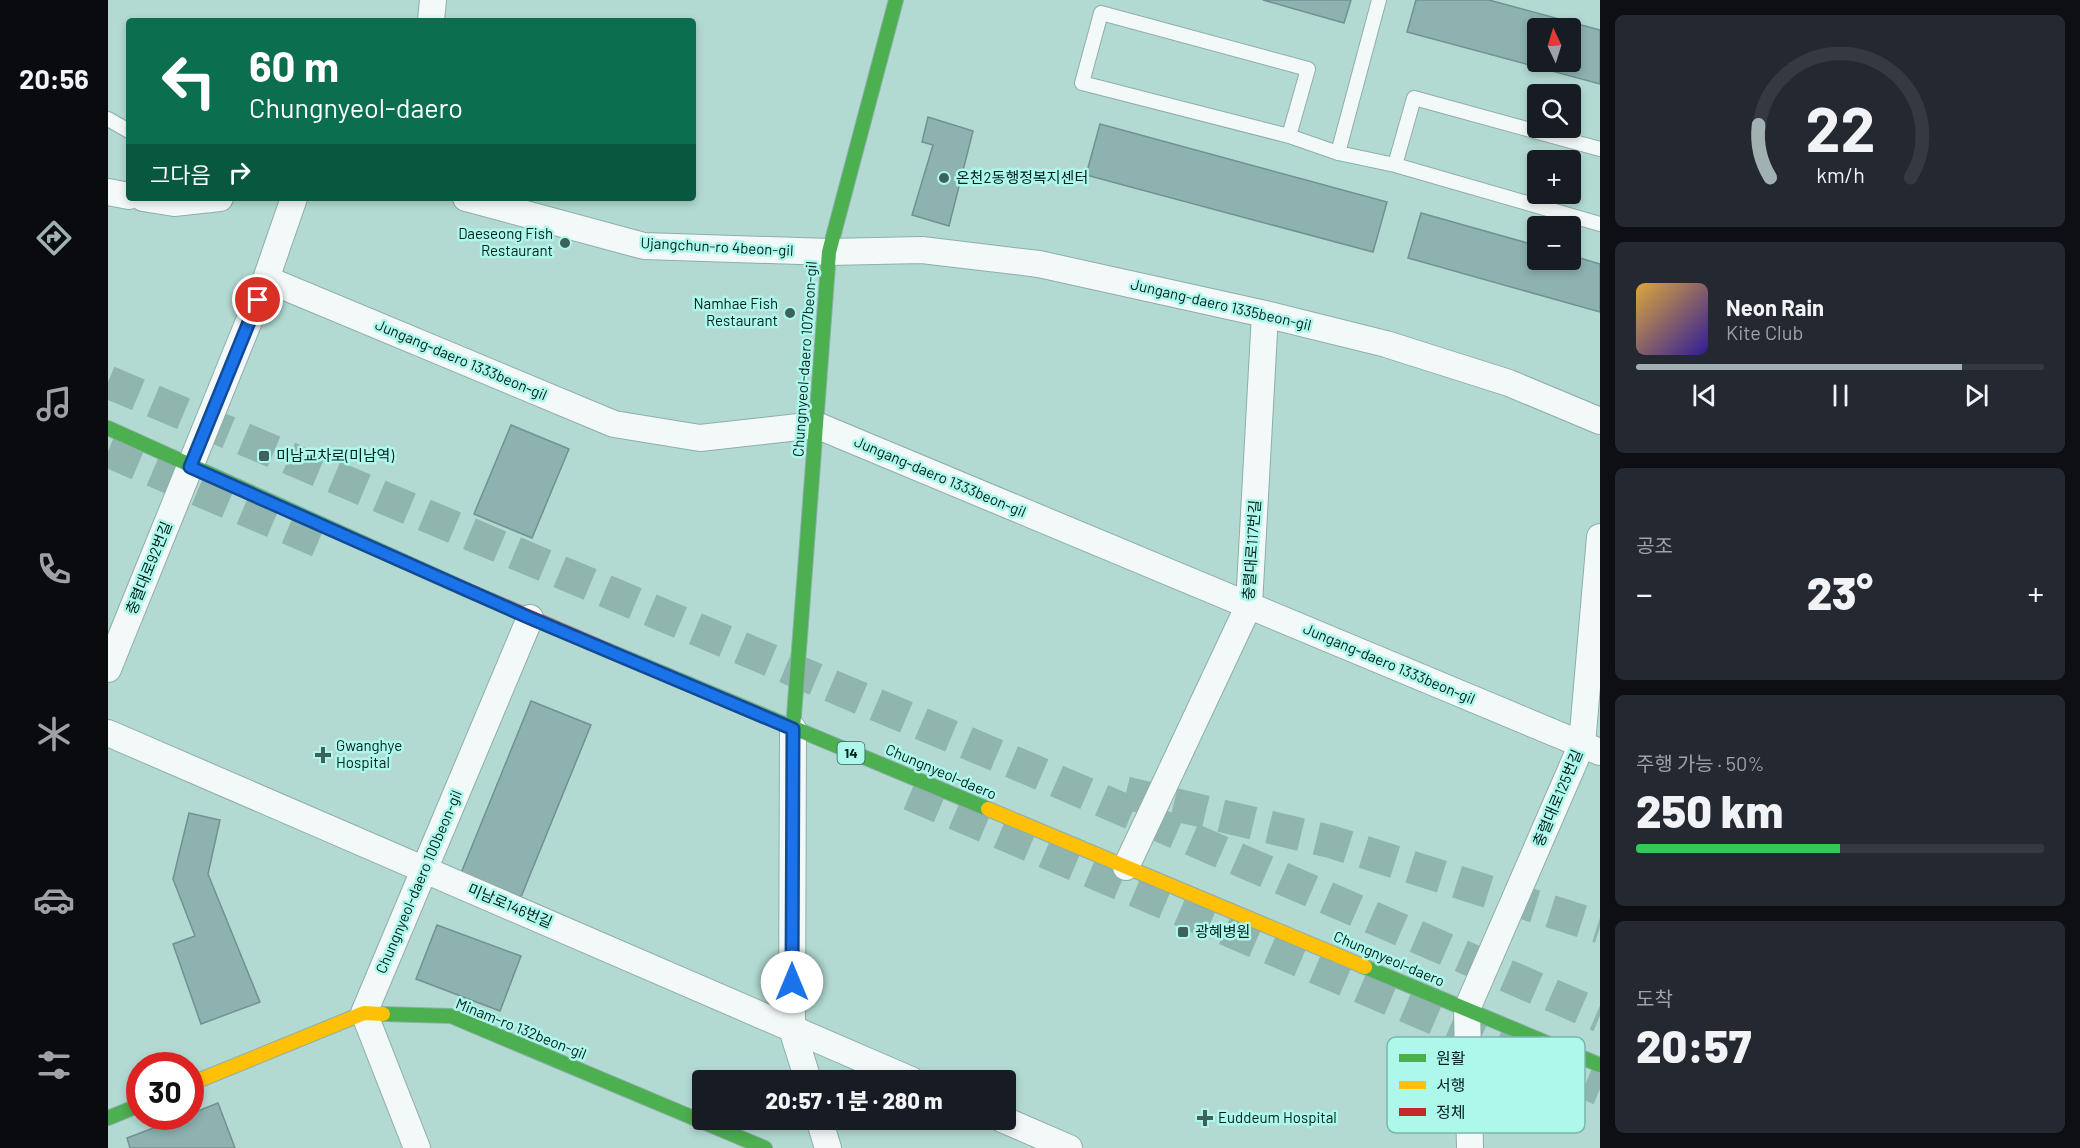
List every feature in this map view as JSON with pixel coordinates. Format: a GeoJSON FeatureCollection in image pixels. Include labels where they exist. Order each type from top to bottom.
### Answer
{"type":"FeatureCollection","features":[{"type":"Feature","properties":{"kind":"main road","name":"Chungnyeol-daero 107beon-gil"},"geometry":{"type":"LineString","coordinates":[[793,729],[829,252],[896,0]]}},
{"type":"Feature","properties":{"kind":"main road","name":"Chungnyeol-daero"},"geometry":{"type":"LineString","coordinates":[[108,428],[190,467],[530,618],[1534,1037]]}},
{"type":"Feature","properties":{"kind":"main road","name":"Minam-ro 132beon-gil"},"geometry":{"type":"LineString","coordinates":[[204,1078],[364,1013],[451,1016],[765,1148]]}},
{"type":"Feature","properties":{"kind":"main road","name":"Chungnyeol-daero"},"geometry":{"type":"LineString","coordinates":[[1585,1059],[1600,1065]]}},
{"type":"Feature","properties":{"kind":"main road"},"geometry":{"type":"LineString","coordinates":[[108,1118],[126,1111]]}},
{"type":"Feature","properties":{"kind":"street"},"geometry":{"type":"LineString","coordinates":[[431,18],[433,0]]}},
{"type":"Feature","properties":{"kind":"street"},"geometry":{"type":"LineString","coordinates":[[108,192],[126,195]]}},
{"type":"Feature","properties":{"kind":"street"},"geometry":{"type":"LineString","coordinates":[[162,201],[174,203],[192,201]]}},
{"type":"Feature","properties":{"kind":"street","name":"충렬대로92번길"},"geometry":{"type":"LineString","coordinates":[[108,669],[266,279],[293,201]]}},
{"type":"Feature","properties":{"kind":"street","name":"Ujangchun-ro 4beon-gil"},"geometry":{"type":"LineString","coordinates":[[477,201],[644,246],[829,252]]}},
{"type":"Feature","properties":{"kind":"street","name":"Jungang-daero 1335beon-gil"},"geometry":{"type":"LineString","coordinates":[[829,252],[922,250],[1039,264],[1265,314],[1386,344],[1509,383],[1600,421]]}},
{"type":"Feature","properties":{"kind":"street","name":"Jungang-daero 1333beon-gil"},"geometry":{"type":"LineString","coordinates":[[266,279],[614,424],[700,438],[816,425],[1591,748]]}},
{"type":"Feature","properties":{"kind":"street","name":"충렬대로117번길"},"geometry":{"type":"LineString","coordinates":[[1126,867],[1249,606],[1265,314]]}},
{"type":"Feature","properties":{"kind":"street","name":"충렬대로125번길"},"geometry":{"type":"LineString","coordinates":[[1467,1009],[1591,748],[1600,537]]}},
{"type":"Feature","properties":{"kind":"street","name":"Chungnyeol-daero 100beon-gil"},"geometry":{"type":"LineString","coordinates":[[364,1013],[530,618]]}},
{"type":"Feature","properties":{"kind":"street"},"geometry":{"type":"LineString","coordinates":[[793,729],[792,1029],[805,1070]]}},
{"type":"Feature","properties":{"kind":"street","name":"미남로146번길"},"geometry":{"type":"LineString","coordinates":[[108,733],[888,1070]]}},
{"type":"Feature","properties":{"kind":"street"},"geometry":{"type":"LineString","coordinates":[[1467,1009],[1468,1037]]}},
{"type":"Feature","properties":{"kind":"street"},"geometry":{"type":"LineString","coordinates":[[364,1013],[417,1148]]}},
{"type":"Feature","properties":{"kind":"street"},"geometry":{"type":"LineString","coordinates":[[1016,1125],[1069,1148]]}},
{"type":"Feature","properties":{"kind":"street"},"geometry":{"type":"LineString","coordinates":[[822,1130],[828,1148]]}},
{"type":"Feature","properties":{"kind":"street"},"geometry":{"type":"LineString","coordinates":[[1470,1133],[1470,1148]]}},
{"type":"Feature","properties":{"kind":"lane"},"geometry":{"type":"LineString","coordinates":[[1338,153],[1378,0]]}},
{"type":"Feature","properties":{"kind":"lane"},"geometry":{"type":"LineString","coordinates":[[1289,136],[1308,69],[1101,13],[1082,83],[1289,136],[1338,153],[1395,165],[1600,224]]}},
{"type":"Feature","properties":{"kind":"lane"},"geometry":{"type":"LineString","coordinates":[[1395,165],[1414,98],[1600,149]]}},
{"type":"Feature","properties":{"kind":"lane"},"geometry":{"type":"LineString","coordinates":[[108,119],[126,129]]}},
{"type":"Feature","properties":{"kind":"building"},"geometry":{"type":"Polygon","coordinates":[[[1263,0],[1351,0],[1344,23],[1263,0]]]}},
{"type":"Feature","properties":{"kind":"building"},"geometry":{"type":"Polygon","coordinates":[[[1416,0],[1489,0],[1556,18],[1527,18],[1527,64],[1407,32],[1416,0]]]}},
{"type":"Feature","properties":{"kind":"building"},"geometry":{"type":"Polygon","coordinates":[[[1581,25],[1600,30],[1600,84],[1555,72],[1581,72],[1581,25]]]}},
{"type":"Feature","properties":{"kind":"building"},"geometry":{"type":"Polygon","coordinates":[[[928,117],[973,131],[949,226],[912,215],[933,145],[922,142],[928,117]]]}},
{"type":"Feature","properties":{"kind":"building"},"geometry":{"type":"Polygon","coordinates":[[[1100,124],[1387,202],[1373,252],[1086,175],[1100,124]]]}},
{"type":"Feature","properties":{"kind":"building"},"geometry":{"type":"Polygon","coordinates":[[[1421,213],[1527,243],[1527,270],[1581,270],[1581,258],[1600,264],[1600,312],[1408,258],[1421,213]]]}},
{"type":"Feature","properties":{"kind":"building"},"geometry":{"type":"Polygon","coordinates":[[[511,425],[569,449],[532,538],[474,514],[511,425]]]}},
{"type":"Feature","properties":{"kind":"building"},"geometry":{"type":"Polygon","coordinates":[[[531,701],[591,725],[521,897],[461,873],[531,701]]]}},
{"type":"Feature","properties":{"kind":"building"},"geometry":{"type":"Polygon","coordinates":[[[189,813],[220,820],[208,874],[260,1002],[201,1024],[173,944],[195,936],[173,879],[189,813]]]}},
{"type":"Feature","properties":{"kind":"building"},"geometry":{"type":"Polygon","coordinates":[[[437,925],[521,956],[500,1011],[416,979],[437,925]]]}},
{"type":"Feature","properties":{"kind":"building"},"geometry":{"type":"Polygon","coordinates":[[[218,1103],[235,1148],[130,1148],[127,1138],[148,1130],[204,1130],[204,1108],[218,1103]]]}},
{"type":"Feature","properties":{"kind":"tunnel"},"geometry":{"type":"LineString","coordinates":[[108,382],[1034,771],[1600,1016]]}},
{"type":"Feature","properties":{"kind":"tunnel"},"geometry":{"type":"LineString","coordinates":[[108,451],[321,542]]}},
{"type":"Feature","properties":{"kind":"tunnel"},"geometry":{"type":"LineString","coordinates":[[1126,793],[1332,842],[1600,927]]}},
{"type":"Feature","properties":{"kind":"tunnel"},"geometry":{"type":"LineString","coordinates":[[910,794],[1478,1037]]}},
{"type":"Feature","properties":{"kind":"tunnel"},"geometry":{"type":"LineString","coordinates":[[1585,1083],[1600,1089]]}},
{"type":"Feature","properties":{"kind":"traffic: fast"},"geometry":{"type":"LineString","coordinates":[[793,729],[829,252],[896,0]]}},
{"type":"Feature","properties":{"kind":"traffic: fast"},"geometry":{"type":"LineString","coordinates":[[108,428],[467,590]]}},
{"type":"Feature","properties":{"kind":"traffic: fast"},"geometry":{"type":"LineString","coordinates":[[607,650],[988,809]]}},
{"type":"Feature","properties":{"kind":"traffic: fast"},"geometry":{"type":"LineString","coordinates":[[1365,967],[1533,1037]]}},
{"type":"Feature","properties":{"kind":"traffic: fast"},"geometry":{"type":"LineString","coordinates":[[383,1014],[451,1016],[765,1148]]}},
{"type":"Feature","properties":{"kind":"traffic: fast"},"geometry":{"type":"LineString","coordinates":[[1585,1059],[1600,1065]]}},
{"type":"Feature","properties":{"kind":"traffic: fast"},"geometry":{"type":"LineString","coordinates":[[108,1118],[126,1111]]}},
{"type":"Feature","properties":{"kind":"traffic: slow"},"geometry":{"type":"LineString","coordinates":[[988,809],[1365,967]]}},
{"type":"Feature","properties":{"kind":"traffic: slow"},"geometry":{"type":"LineString","coordinates":[[204,1078],[364,1013],[383,1014]]}},
{"type":"Feature","properties":{"kind":"traffic: jam"},"geometry":{"type":"LineString","coordinates":[[467,590],[607,650]]}},
{"type":"Feature","properties":{"kind":"place","name":"온천2동행정복지센터"},"geometry":{"type":"Point","coordinates":[944,178]}},
{"type":"Feature","properties":{"kind":"place","name":"Daeseong Fish Restaurant"},"geometry":{"type":"Point","coordinates":[565,243]}},
{"type":"Feature","properties":{"kind":"place","name":"Namhae Fish Restaurant"},"geometry":{"type":"Point","coordinates":[790,313]}},
{"type":"Feature","properties":{"kind":"place","name":"미남교차로(미남역)"},"geometry":{"type":"Point","coordinates":[264,456]}},
{"type":"Feature","properties":{"kind":"place","name":"Gwanghye Hospital"},"geometry":{"type":"Point","coordinates":[323,755]}},
{"type":"Feature","properties":{"kind":"place","name":"광혜병원"},"geometry":{"type":"Point","coordinates":[1183,932]}},
{"type":"Feature","properties":{"kind":"place","name":"Euddeum Hospital"},"geometry":{"type":"Point","coordinates":[1205,1118]}},
{"type":"Feature","properties":{"kind":"route"},"geometry":{"type":"LineString","coordinates":[[258,300],[190,467],[530,618],[793,729],[792,982]]}}]}
